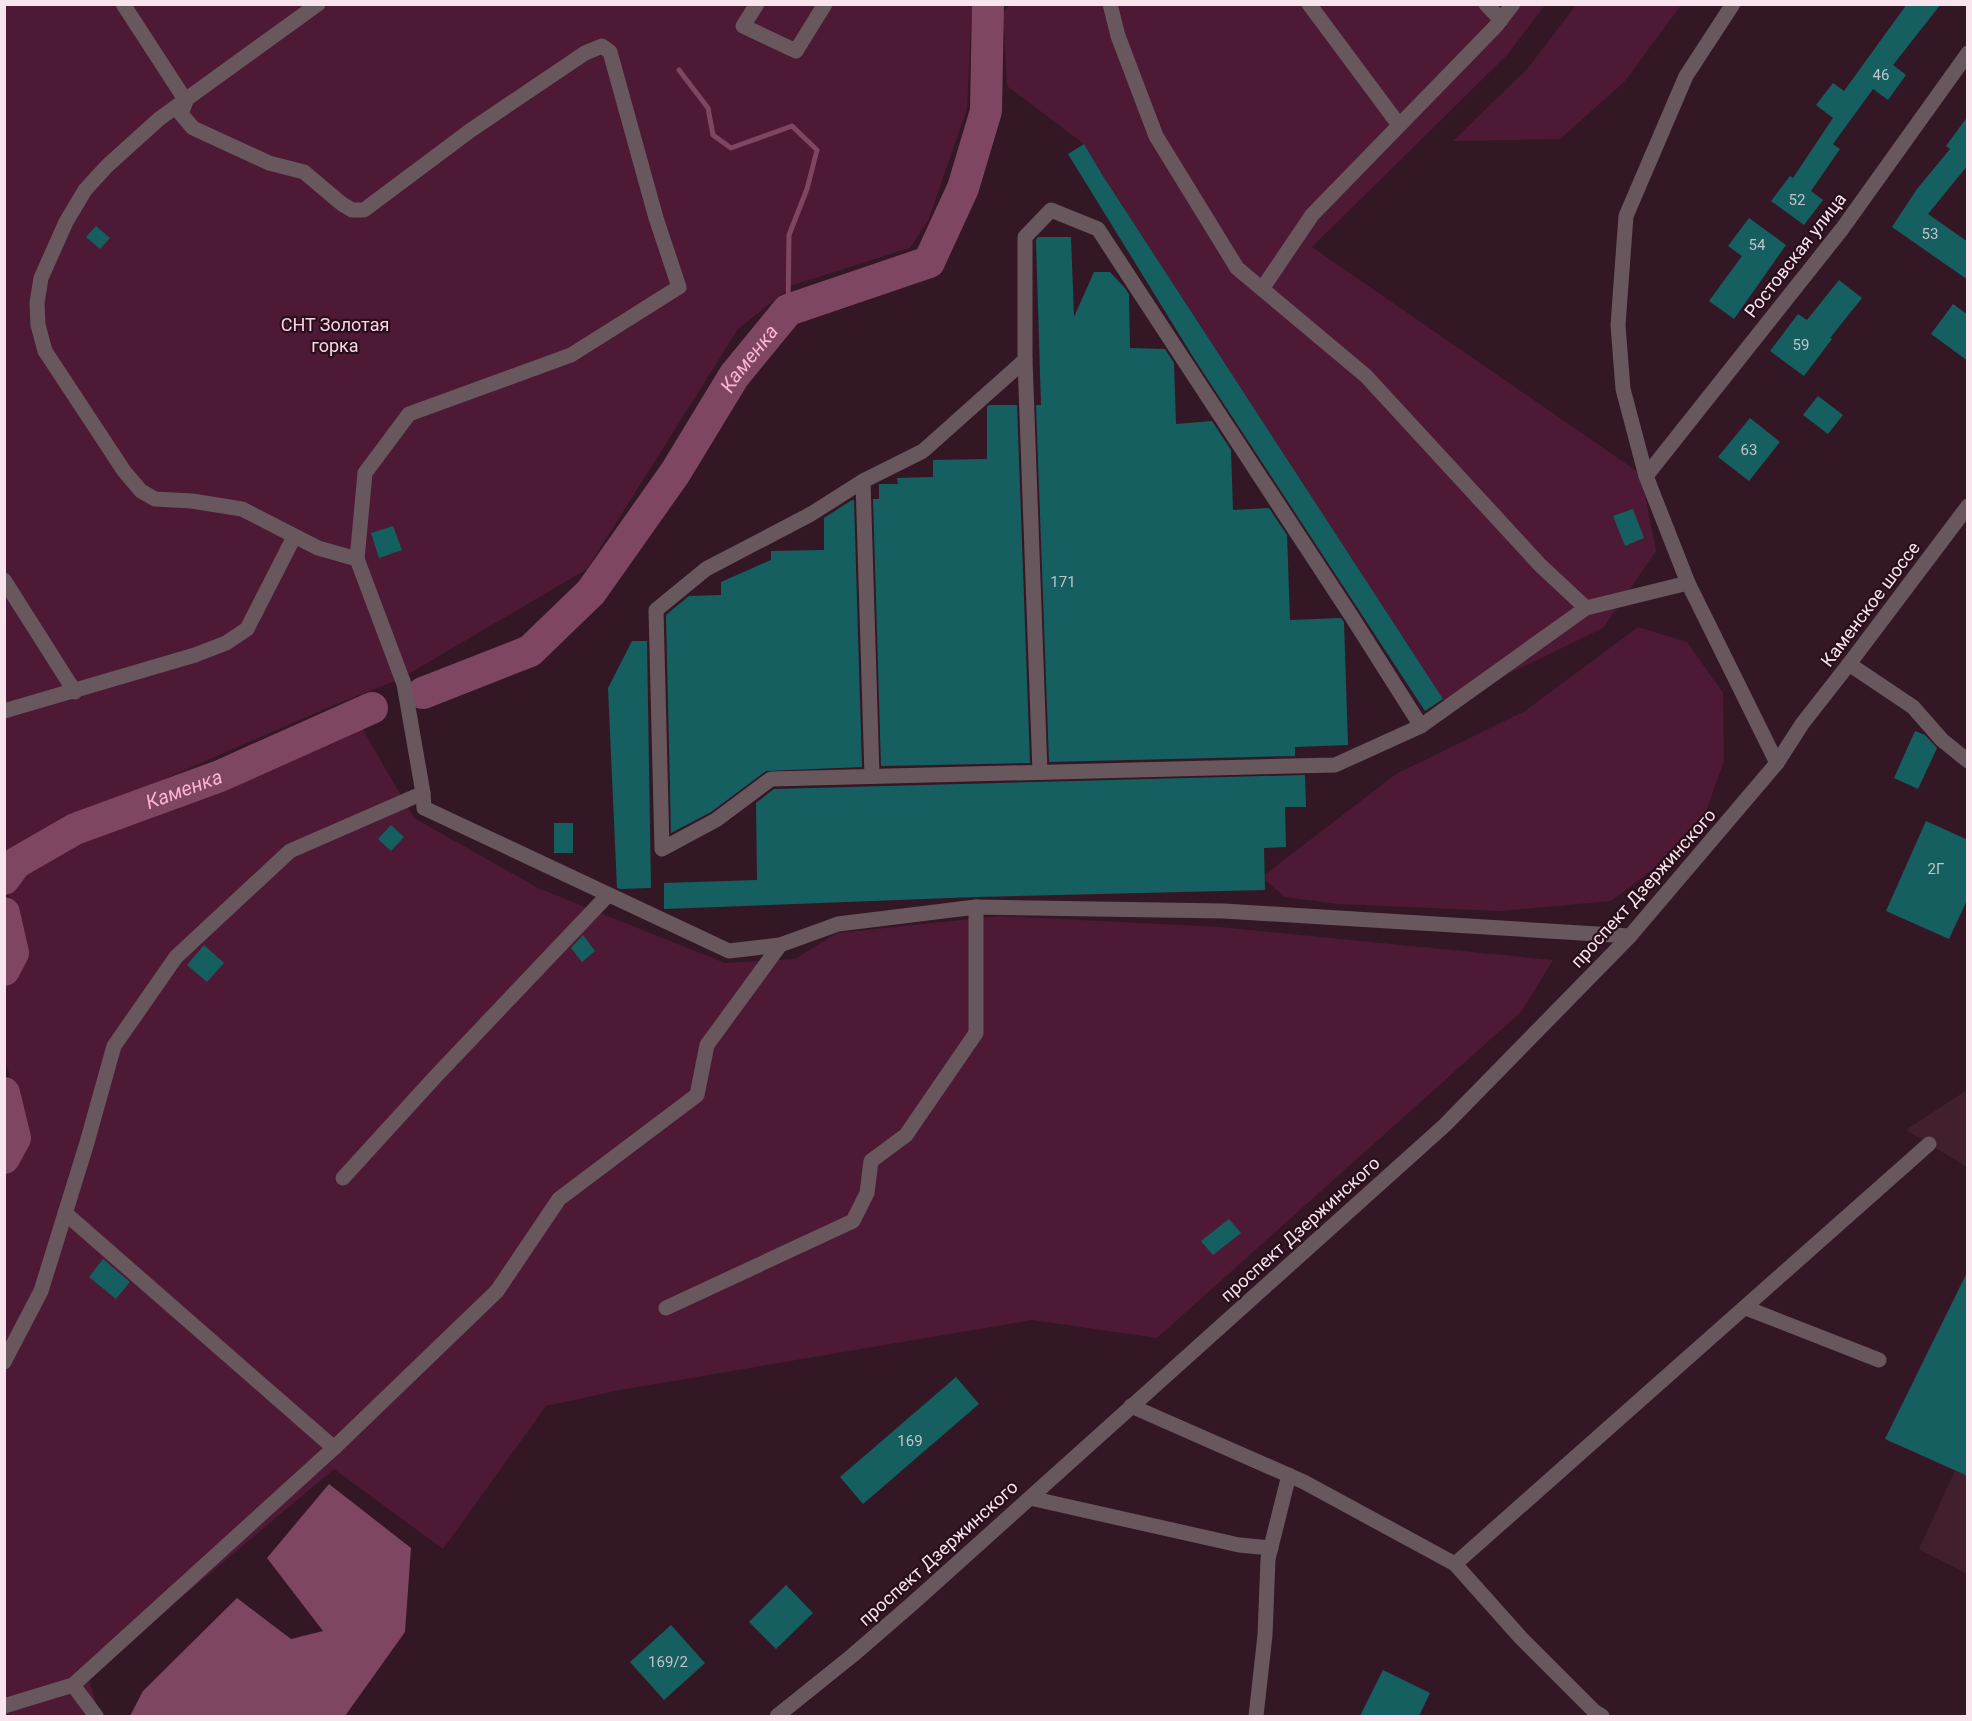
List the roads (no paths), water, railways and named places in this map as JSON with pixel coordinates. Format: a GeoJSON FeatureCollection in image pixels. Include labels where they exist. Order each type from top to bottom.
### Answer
{"type":"FeatureCollection","features":[{"type":"Feature","properties":{"kind":"street"},"geometry":{"type":"LineString","coordinates":[[123,4],[186,101]]}},
{"type":"Feature","properties":{"kind":"street"},"geometry":{"type":"LineString","coordinates":[[318,4],[159,119],[107,166],[85,190],[66,222],[41,278],[38,314],[45,351],[112,453],[141,491],[155,500],[192,501],[242,509],[318,548],[357,559]]}},
{"type":"Feature","properties":{"kind":"street"},"geometry":{"type":"LineString","coordinates":[[757,4],[743,26],[796,51],[825,4]]}},
{"type":"Feature","properties":{"kind":"street"},"geometry":{"type":"LineString","coordinates":[[1110,4],[1118,36],[1156,136],[1237,268],[1366,376],[1540,565],[1586,608]]}},
{"type":"Feature","properties":{"kind":"street"},"geometry":{"type":"LineString","coordinates":[[1309,4],[1399,125]]}},
{"type":"Feature","properties":{"kind":"street"},"geometry":{"type":"LineString","coordinates":[[1486,4],[1501,20]]}},
{"type":"Feature","properties":{"kind":"street"},"geometry":{"type":"LineString","coordinates":[[1262,289],[1312,214],[1501,20],[1513,4]]}},
{"type":"Feature","properties":{"kind":"street"},"geometry":{"type":"LineString","coordinates":[[1733,4],[1686,76],[1626,216],[1618,325],[1623,389],[1646,476],[1688,583],[1777,763]]}},
{"type":"Feature","properties":{"kind":"street"},"geometry":{"type":"LineString","coordinates":[[186,101],[181,114],[193,128],[269,163],[304,172],[342,204],[352,210],[364,210],[471,130],[585,53],[602,46],[610,52],[656,218],[679,287],[571,355],[409,414],[365,473],[357,559],[404,684],[424,808],[729,951],[780,945],[838,924],[975,907],[1224,911],[1630,936]]}},
{"type":"Feature","properties":{"kind":"street","name":"Ростовская улица"},"geometry":{"type":"LineString","coordinates":[[1646,476],[1842,230],[1968,53]]}},
{"type":"Feature","properties":{"kind":"street"},"geometry":{"type":"LineString","coordinates":[[1040,772],[1025,360],[1025,237],[1051,210],[1098,229],[1421,726]]}},
{"type":"Feature","properties":{"kind":"street"},"geometry":{"type":"LineString","coordinates":[[1025,360],[923,451],[863,481],[811,514],[706,569],[656,610],[662,849],[716,820],[771,779],[1335,765],[1421,726],[1586,608],[1688,583]]}},
{"type":"Feature","properties":{"kind":"street"},"geometry":{"type":"LineString","coordinates":[[863,481],[872,776]]}},
{"type":"Feature","properties":{"kind":"street","name":"Каменское шоссе"},"geometry":{"type":"LineString","coordinates":[[1802,724],[1962,525],[1968,506]]}},
{"type":"Feature","properties":{"kind":"street"},"geometry":{"type":"LineString","coordinates":[[4,711],[75,692],[195,655],[226,643],[247,629],[294,537]]}},
{"type":"Feature","properties":{"kind":"street"},"geometry":{"type":"LineString","coordinates":[[4,580],[75,692]]}},
{"type":"Feature","properties":{"kind":"street"},"geometry":{"type":"LineString","coordinates":[[1849,664],[1912,707],[1942,740],[1968,761]]}},
{"type":"Feature","properties":{"kind":"street","name":"проспект Дзержинского"},"geometry":{"type":"LineString","coordinates":[[777,1716],[870,1641],[1445,1125],[1630,936],[1777,763],[1802,724]]}},
{"type":"Feature","properties":{"kind":"street"},"geometry":{"type":"LineString","coordinates":[[4,1362],[40,1291],[114,1046],[176,957],[290,851],[423,793]]}},
{"type":"Feature","properties":{"kind":"street"},"geometry":{"type":"LineString","coordinates":[[344,1178],[444,1068],[608,895]]}},
{"type":"Feature","properties":{"kind":"street"},"geometry":{"type":"LineString","coordinates":[[666,1308],[853,1221],[867,1193],[871,1161],[906,1135],[976,1033],[975,907]]}},
{"type":"Feature","properties":{"kind":"street"},"geometry":{"type":"LineString","coordinates":[[4,1706],[73,1685],[334,1448],[497,1291],[559,1198],[697,1095],[707,1045],[780,945]]}},
{"type":"Feature","properties":{"kind":"street"},"geometry":{"type":"LineString","coordinates":[[1455,1564],[1929,1144]]}},
{"type":"Feature","properties":{"kind":"street"},"geometry":{"type":"LineString","coordinates":[[65,1213],[334,1448]]}},
{"type":"Feature","properties":{"kind":"street"},"geometry":{"type":"LineString","coordinates":[[1746,1308],[1879,1360]]}},
{"type":"Feature","properties":{"kind":"street"},"geometry":{"type":"LineString","coordinates":[[1131,1406],[1289,1475],[1455,1564],[1521,1638],[1594,1711],[1602,1716]]}},
{"type":"Feature","properties":{"kind":"street"},"geometry":{"type":"LineString","coordinates":[[1256,1716],[1265,1635],[1268,1559],[1289,1475]]}},
{"type":"Feature","properties":{"kind":"street"},"geometry":{"type":"LineString","coordinates":[[1029,1498],[1216,1540],[1271,1548]]}},
{"type":"Feature","properties":{"kind":"street"},"geometry":{"type":"LineString","coordinates":[[73,1685],[96,1716]]}},
{"type":"Feature","properties":{"kind":"waterway","name":"Каменка"},"geometry":{"type":"LineString","coordinates":[[423,693],[530,651],[591,592],[675,473],[734,376],[788,310],[929,262],[963,188],[986,111],[988,4]]}},
{"type":"Feature","properties":{"kind":"waterway"},"geometry":{"type":"LineString","coordinates":[[679,70],[708,108],[713,135],[731,148],[792,126],[817,150],[807,189],[789,235],[788,310]]}},
{"type":"Feature","properties":{"kind":"waterway","name":"Каменка"},"geometry":{"type":"LineString","coordinates":[[4,879],[16,863],[75,829],[220,776],[372,708]]}},
{"type":"Feature","properties":{"kind":"waterway","name":"Каменка"},"geometry":{"type":"LineString","coordinates":[[4,913],[13,953],[4,970]]}},
{"type":"Feature","properties":{"kind":"waterway","name":"Каменка"},"geometry":{"type":"LineString","coordinates":[[4,1093],[15,1138],[4,1158]]}},
{"type":"Feature","properties":{"kind":"park label","name":"СНТ Золотая горка"},"geometry":{"type":"Point","coordinates":[335,334]}}]}
